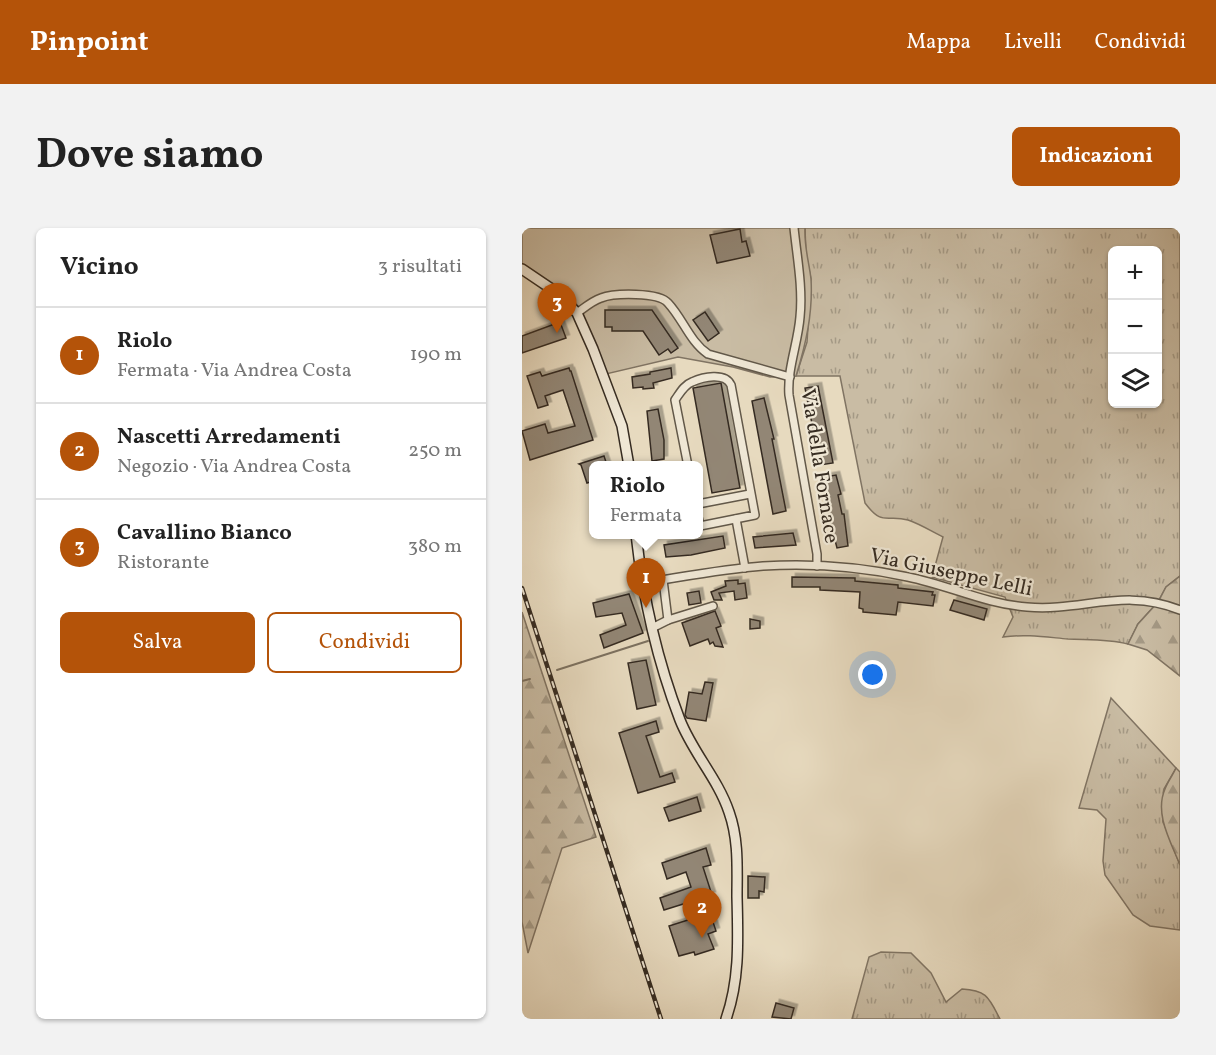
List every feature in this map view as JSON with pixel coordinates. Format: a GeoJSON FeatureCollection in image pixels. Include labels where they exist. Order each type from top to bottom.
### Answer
{"type":"FeatureCollection","features":[{"type":"Feature","properties":{"kind":"main road"},"geometry":{"type":"LineString","coordinates":[[522,268],[559,294],[577,313],[622,426],[628,461]]}},
{"type":"Feature","properties":{"kind":"main road"},"geometry":{"type":"LineString","coordinates":[[637,539],[651,628],[669,690],[681,723],[697,756],[725,802],[735,832],[737,972],[726,1019]]}},
{"type":"Feature","properties":{"kind":"street","name":"Via della Fornace"},"geometry":{"type":"LineString","coordinates":[[794,228],[802,302],[789,396],[817,554],[817,566]]}},
{"type":"Feature","properties":{"kind":"street"},"geometry":{"type":"LineString","coordinates":[[577,313],[601,297],[659,296],[667,301],[698,345],[708,354],[790,376]]}},
{"type":"Feature","properties":{"kind":"street"},"geometry":{"type":"LineString","coordinates":[[687,461],[675,400],[692,382],[724,377],[731,385],[755,515],[703,524]]}},
{"type":"Feature","properties":{"kind":"street"},"geometry":{"type":"LineString","coordinates":[[703,503],[750,494]]}},
{"type":"Feature","properties":{"kind":"street"},"geometry":{"type":"LineString","coordinates":[[736,519],[745,568]]}},
{"type":"Feature","properties":{"kind":"street","name":"Via Giuseppe Lelli"},"geometry":{"type":"LineString","coordinates":[[642,583],[745,568],[817,566],[908,577],[999,603],[1028,608],[1052,608],[1128,599],[1156,602],[1180,610]]}},
{"type":"Feature","properties":{"kind":"street"},"geometry":{"type":"LineString","coordinates":[[663,580],[668,620]]}},
{"type":"Feature","properties":{"kind":"street"},"geometry":{"type":"LineString","coordinates":[[651,628],[668,620],[713,606]]}},
{"type":"Feature","properties":{"kind":"green space"},"geometry":{"type":"Polygon","coordinates":[[[522,228],[805,228],[811,279],[811,304],[806,340],[796,376],[770,377],[733,367],[678,357],[606,374],[570,304],[522,268],[522,228]]]}},
{"type":"Feature","properties":{"kind":"green space"},"geometry":{"type":"Polygon","coordinates":[[[805,228],[1180,228],[1180,576],[1166,587],[1158,602],[1138,624],[1128,644],[1106,640],[1036,636],[1003,637],[1013,617],[1005,597],[932,577],[943,537],[908,520],[881,517],[871,510],[865,503],[840,376],[796,376],[807,342],[811,279],[806,254],[805,228]]]}},
{"type":"Feature","properties":{"kind":"green space"},"geometry":{"type":"Polygon","coordinates":[[[1180,576],[1180,676],[1147,650],[1128,644],[1138,624],[1158,602],[1166,587],[1180,576]]]}},
{"type":"Feature","properties":{"kind":"green space"},"geometry":{"type":"Polygon","coordinates":[[[522,612],[596,837],[562,848],[528,953],[522,922],[522,612]]]}},
{"type":"Feature","properties":{"kind":"green space"},"geometry":{"type":"Polygon","coordinates":[[[1111,698],[1176,768],[1164,789],[1163,821],[1180,865],[1180,930],[1150,926],[1133,915],[1105,875],[1103,861],[1106,819],[1097,810],[1079,808],[1111,698]]]}},
{"type":"Feature","properties":{"kind":"green space"},"geometry":{"type":"Polygon","coordinates":[[[1176,768],[1180,772],[1180,865],[1165,828],[1161,808],[1165,789],[1176,768]]]}},
{"type":"Feature","properties":{"kind":"green space"},"geometry":{"type":"Polygon","coordinates":[[[881,952],[911,953],[931,973],[946,1002],[962,989],[977,991],[986,996],[1000,1019],[852,1019],[869,957],[881,952]]]}},
{"type":"Feature","properties":{"kind":"building"},"geometry":{"type":"Polygon","coordinates":[[[740,229],[742,242],[746,241],[750,256],[717,263],[710,235],[740,229]]]}},
{"type":"Feature","properties":{"kind":"building"},"geometry":{"type":"Polygon","coordinates":[[[605,310],[652,310],[678,348],[671,353],[668,349],[659,355],[643,331],[612,331],[612,327],[605,327],[605,310]]]}},
{"type":"Feature","properties":{"kind":"building"},"geometry":{"type":"Polygon","coordinates":[[[705,312],[719,333],[708,341],[693,320],[705,312]]]}},
{"type":"Feature","properties":{"kind":"building"},"geometry":{"type":"Polygon","coordinates":[[[560,322],[566,338],[522,353],[522,336],[560,322]]]}},
{"type":"Feature","properties":{"kind":"building"},"geometry":{"type":"Polygon","coordinates":[[[569,368],[593,440],[530,460],[522,431],[545,424],[548,433],[575,426],[563,390],[545,396],[548,405],[538,408],[527,376],[540,372],[542,376],[569,368]]]}},
{"type":"Feature","properties":{"kind":"building"},"geometry":{"type":"Polygon","coordinates":[[[671,368],[672,378],[653,383],[654,388],[633,388],[632,377],[671,368]]]}},
{"type":"Feature","properties":{"kind":"building"},"geometry":{"type":"Polygon","coordinates":[[[721,383],[740,488],[712,493],[693,388],[721,383]]]}},
{"type":"Feature","properties":{"kind":"building"},"geometry":{"type":"Polygon","coordinates":[[[818,386],[833,463],[820,465],[805,388],[818,386]]]}},
{"type":"Feature","properties":{"kind":"building"},"geometry":{"type":"Polygon","coordinates":[[[764,398],[774,439],[772,439],[786,511],[773,514],[752,401],[764,398]]]}},
{"type":"Feature","properties":{"kind":"building"},"geometry":{"type":"Polygon","coordinates":[[[658,409],[664,440],[664,459],[652,461],[647,411],[658,409]]]}},
{"type":"Feature","properties":{"kind":"building"},"geometry":{"type":"Polygon","coordinates":[[[604,456],[606,461],[589,461],[589,482],[587,483],[579,464],[604,456]]]}},
{"type":"Feature","properties":{"kind":"building"},"geometry":{"type":"Polygon","coordinates":[[[836,475],[848,546],[837,548],[829,517],[824,477],[836,475]]]}},
{"type":"Feature","properties":{"kind":"building"},"geometry":{"type":"Polygon","coordinates":[[[793,533],[796,545],[755,548],[753,537],[793,533]]]}},
{"type":"Feature","properties":{"kind":"building"},"geometry":{"type":"Polygon","coordinates":[[[723,536],[725,548],[666,557],[664,545],[723,536]]]}},
{"type":"Feature","properties":{"kind":"building"},"geometry":{"type":"Polygon","coordinates":[[[792,577],[855,578],[855,581],[898,585],[898,588],[933,592],[932,595],[935,595],[933,606],[898,602],[896,615],[863,612],[863,609],[859,608],[860,592],[820,590],[820,587],[792,587],[792,577]]]}},
{"type":"Feature","properties":{"kind":"building"},"geometry":{"type":"Polygon","coordinates":[[[738,580],[738,584],[745,583],[747,598],[735,600],[734,591],[719,593],[722,600],[714,600],[711,592],[726,586],[725,581],[738,580]]]}},
{"type":"Feature","properties":{"kind":"building"},"geometry":{"type":"Polygon","coordinates":[[[699,591],[701,603],[689,605],[687,593],[699,591]]]}},
{"type":"Feature","properties":{"kind":"building"},"geometry":{"type":"Polygon","coordinates":[[[629,594],[643,633],[604,648],[600,635],[626,625],[622,613],[596,617],[593,603],[629,594]]]}},
{"type":"Feature","properties":{"kind":"building"},"geometry":{"type":"Polygon","coordinates":[[[954,600],[987,609],[984,620],[950,610],[954,600]]]}},
{"type":"Feature","properties":{"kind":"building"},"geometry":{"type":"Polygon","coordinates":[[[715,611],[721,626],[716,628],[723,647],[715,646],[713,642],[710,644],[708,639],[690,646],[682,623],[715,611]]]}},
{"type":"Feature","properties":{"kind":"building"},"geometry":{"type":"Polygon","coordinates":[[[750,619],[760,621],[760,628],[750,629],[750,619]]]}},
{"type":"Feature","properties":{"kind":"building"},"geometry":{"type":"Polygon","coordinates":[[[646,660],[656,705],[637,709],[628,663],[646,660]]]}},
{"type":"Feature","properties":{"kind":"building"},"geometry":{"type":"Polygon","coordinates":[[[705,682],[713,683],[706,721],[687,718],[685,715],[689,692],[702,694],[705,682]]]}},
{"type":"Feature","properties":{"kind":"building"},"geometry":{"type":"Polygon","coordinates":[[[656,721],[659,732],[646,736],[660,777],[672,773],[675,782],[638,793],[619,733],[656,721]]]}},
{"type":"Feature","properties":{"kind":"building"},"geometry":{"type":"Polygon","coordinates":[[[697,797],[701,811],[669,821],[664,808],[697,797]]]}},
{"type":"Feature","properties":{"kind":"building"},"geometry":{"type":"Polygon","coordinates":[[[706,848],[711,865],[703,867],[712,895],[664,910],[660,898],[691,887],[686,872],[667,879],[662,863],[706,848]]]}},
{"type":"Feature","properties":{"kind":"building"},"geometry":{"type":"Polygon","coordinates":[[[748,876],[765,877],[764,892],[759,891],[759,898],[748,898],[748,876]]]}},
{"type":"Feature","properties":{"kind":"building"},"geometry":{"type":"Polygon","coordinates":[[[710,913],[716,931],[708,934],[714,949],[695,955],[694,952],[679,956],[669,926],[710,913]]]}},
{"type":"Feature","properties":{"kind":"building"},"geometry":{"type":"Polygon","coordinates":[[[776,1003],[794,1008],[791,1019],[772,1017],[776,1003]]]}},
{"type":"Feature","properties":{"kind":"waterway"},"geometry":{"type":"LineString","coordinates":[[557,670],[648,641]]}},
{"type":"Feature","properties":{"kind":"waterway"},"geometry":{"type":"LineString","coordinates":[[522,681],[530,679]]}},
{"type":"Feature","properties":{"kind":"railway"},"geometry":{"type":"LineString","coordinates":[[522,588],[661,1019]]}},
{"type":"Feature","properties":{"kind":"place","name":"Cavallino Bianco"},"geometry":{"type":"Point","coordinates":[557,333]}},
{"type":"Feature","properties":{"kind":"place","name":"Riolo"},"geometry":{"type":"Point","coordinates":[646,608]}},
{"type":"Feature","properties":{"kind":"place","name":"Nascetti Arredamenti"},"geometry":{"type":"Point","coordinates":[702,938]}}]}
